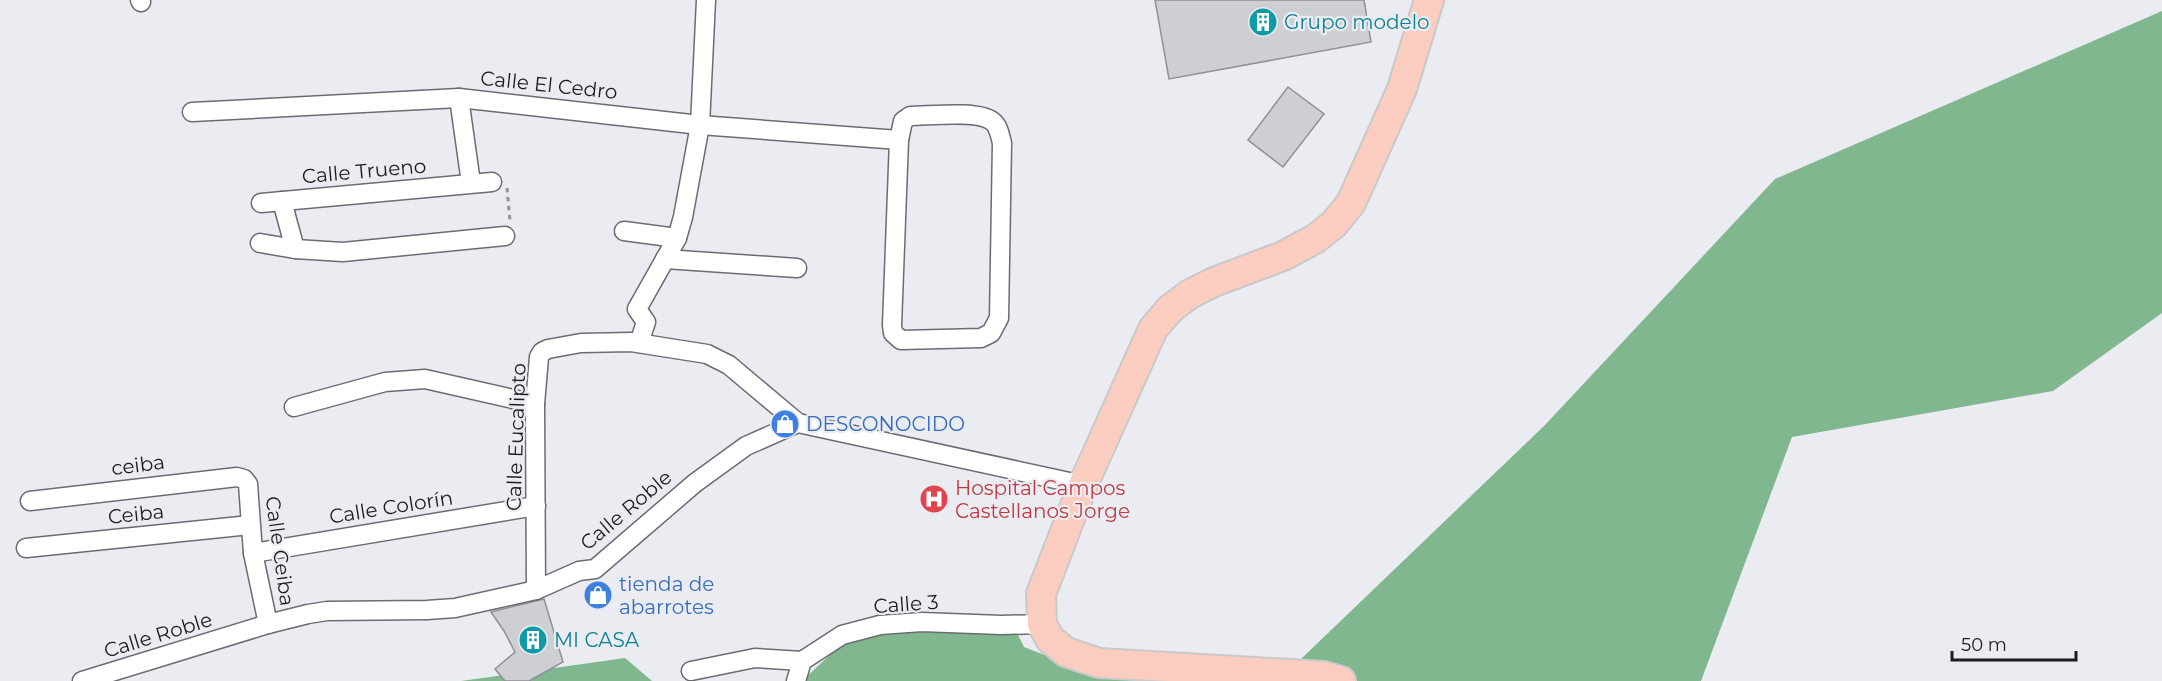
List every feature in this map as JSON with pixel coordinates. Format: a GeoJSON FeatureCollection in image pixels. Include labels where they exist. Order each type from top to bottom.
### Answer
{"type":"FeatureCollection","features":[{"type":"Feature","properties":{"kind":"main road"},"geometry":{"type":"LineString","coordinates":[[1341,681],[1324,676],[1099,663],[1066,652],[1050,639],[1042,624],[1041,594],[1083,485],[1153,329],[1170,309],[1190,294],[1214,282],[1283,256],[1315,239],[1334,224],[1351,203],[1402,89],[1429,0]]}},
{"type":"Feature","properties":{"kind":"street"},"geometry":{"type":"LineString","coordinates":[[639,343],[646,322],[637,309],[676,238],[683,217],[700,125],[706,0]]}},
{"type":"Feature","properties":{"kind":"street"},"geometry":{"type":"LineString","coordinates":[[459,98],[471,183]]}},
{"type":"Feature","properties":{"kind":"street","name":"Calle El Cedro"},"geometry":{"type":"LineString","coordinates":[[192,112],[459,98],[700,125],[899,140]]}},
{"type":"Feature","properties":{"kind":"street"},"geometry":{"type":"LineString","coordinates":[[910,116],[984,117],[994,122],[999,132],[1002,143],[999,318],[991,333],[981,338],[901,340],[893,333],[899,140],[903,121],[910,116]]}},
{"type":"Feature","properties":{"kind":"street","name":"Calle Trueno"},"geometry":{"type":"LineString","coordinates":[[261,203],[492,182]]}},
{"type":"Feature","properties":{"kind":"street"},"geometry":{"type":"LineString","coordinates":[[282,201],[295,249]]}},
{"type":"Feature","properties":{"kind":"street"},"geometry":{"type":"LineString","coordinates":[[624,231],[676,238]]}},
{"type":"Feature","properties":{"kind":"street"},"geometry":{"type":"LineString","coordinates":[[260,243],[295,249],[343,252],[505,236]]}},
{"type":"Feature","properties":{"kind":"street"},"geometry":{"type":"LineString","coordinates":[[665,259],[797,268]]}},
{"type":"Feature","properties":{"kind":"street","name":"Calle Eucalipto"},"geometry":{"type":"LineString","coordinates":[[536,590],[535,404],[539,357],[542,352],[581,342],[639,343],[707,354],[729,365],[798,423]]}},
{"type":"Feature","properties":{"kind":"street"},"geometry":{"type":"LineString","coordinates":[[294,407],[385,382],[425,379],[535,404]]}},
{"type":"Feature","properties":{"kind":"street"},"geometry":{"type":"LineString","coordinates":[[798,423],[1083,485]]}},
{"type":"Feature","properties":{"kind":"street","name":"Calle Roble"},"geometry":{"type":"LineString","coordinates":[[82,681],[138,674],[268,624],[327,611],[455,608],[536,590],[579,571],[595,569],[695,483],[746,446],[798,423]]}},
{"type":"Feature","properties":{"kind":"street","name":"ceiba"},"geometry":{"type":"LineString","coordinates":[[30,501],[237,477],[244,479],[248,484]]}},
{"type":"Feature","properties":{"kind":"street","name":"Calle Ceiba"},"geometry":{"type":"LineString","coordinates":[[248,484],[253,553],[268,624]]}},
{"type":"Feature","properties":{"kind":"street","name":"Calle Colorín"},"geometry":{"type":"LineString","coordinates":[[253,553],[536,506]]}},
{"type":"Feature","properties":{"kind":"street","name":"Ceiba"},"geometry":{"type":"LineString","coordinates":[[26,548],[250,525]]}},
{"type":"Feature","properties":{"kind":"street","name":"Calle 3"},"geometry":{"type":"LineString","coordinates":[[802,661],[842,635],[880,624],[922,622],[1001,626],[1042,624]]}},
{"type":"Feature","properties":{"kind":"street"},"geometry":{"type":"LineString","coordinates":[[691,671],[754,658],[802,661],[796,681]]}},
{"type":"Feature","properties":{"kind":"path"},"geometry":{"type":"LineString","coordinates":[[492,182],[507,184],[511,230],[505,236]]}},
{"type":"Feature","properties":{"kind":"green space"},"geometry":{"type":"Polygon","coordinates":[[[2162,11],[2162,313],[2053,391],[1792,437],[1701,681],[1278,681],[1545,425],[1775,179],[2162,11]]]}},
{"type":"Feature","properties":{"kind":"green space"},"geometry":{"type":"Polygon","coordinates":[[[1010,619],[1024,647],[1083,670],[1179,681],[802,681],[852,634],[1010,619]]]}},
{"type":"Feature","properties":{"kind":"green space"},"geometry":{"type":"Polygon","coordinates":[[[625,658],[652,681],[461,681],[625,658]]]}},
{"type":"Feature","properties":{"kind":"building","name":"Grupo modelo"},"geometry":{"type":"Polygon","coordinates":[[[1155,0],[1364,0],[1371,42],[1169,79],[1155,0]]]}},
{"type":"Feature","properties":{"kind":"building"},"geometry":{"type":"Polygon","coordinates":[[[1288,87],[1324,114],[1283,167],[1248,140],[1288,87]]]}},
{"type":"Feature","properties":{"kind":"building","name":"MI CASA"},"geometry":{"type":"Polygon","coordinates":[[[544,599],[563,662],[529,681],[505,681],[495,669],[515,652],[491,612],[544,599]]]}},
{"type":"Feature","properties":{"kind":"place","name":"Grupo modelo"},"geometry":{"type":"Point","coordinates":[1263,22]}},
{"type":"Feature","properties":{"kind":"place","name":"DESCONOCIDO"},"geometry":{"type":"Point","coordinates":[785,424]}},
{"type":"Feature","properties":{"kind":"place","name":"Hospital Campos Castellanos Jorge"},"geometry":{"type":"Point","coordinates":[934,499]}},
{"type":"Feature","properties":{"kind":"place","name":"tienda de abarrotes"},"geometry":{"type":"Point","coordinates":[598,595]}},
{"type":"Feature","properties":{"kind":"place","name":"MI CASA"},"geometry":{"type":"Point","coordinates":[533,640]}}]}
